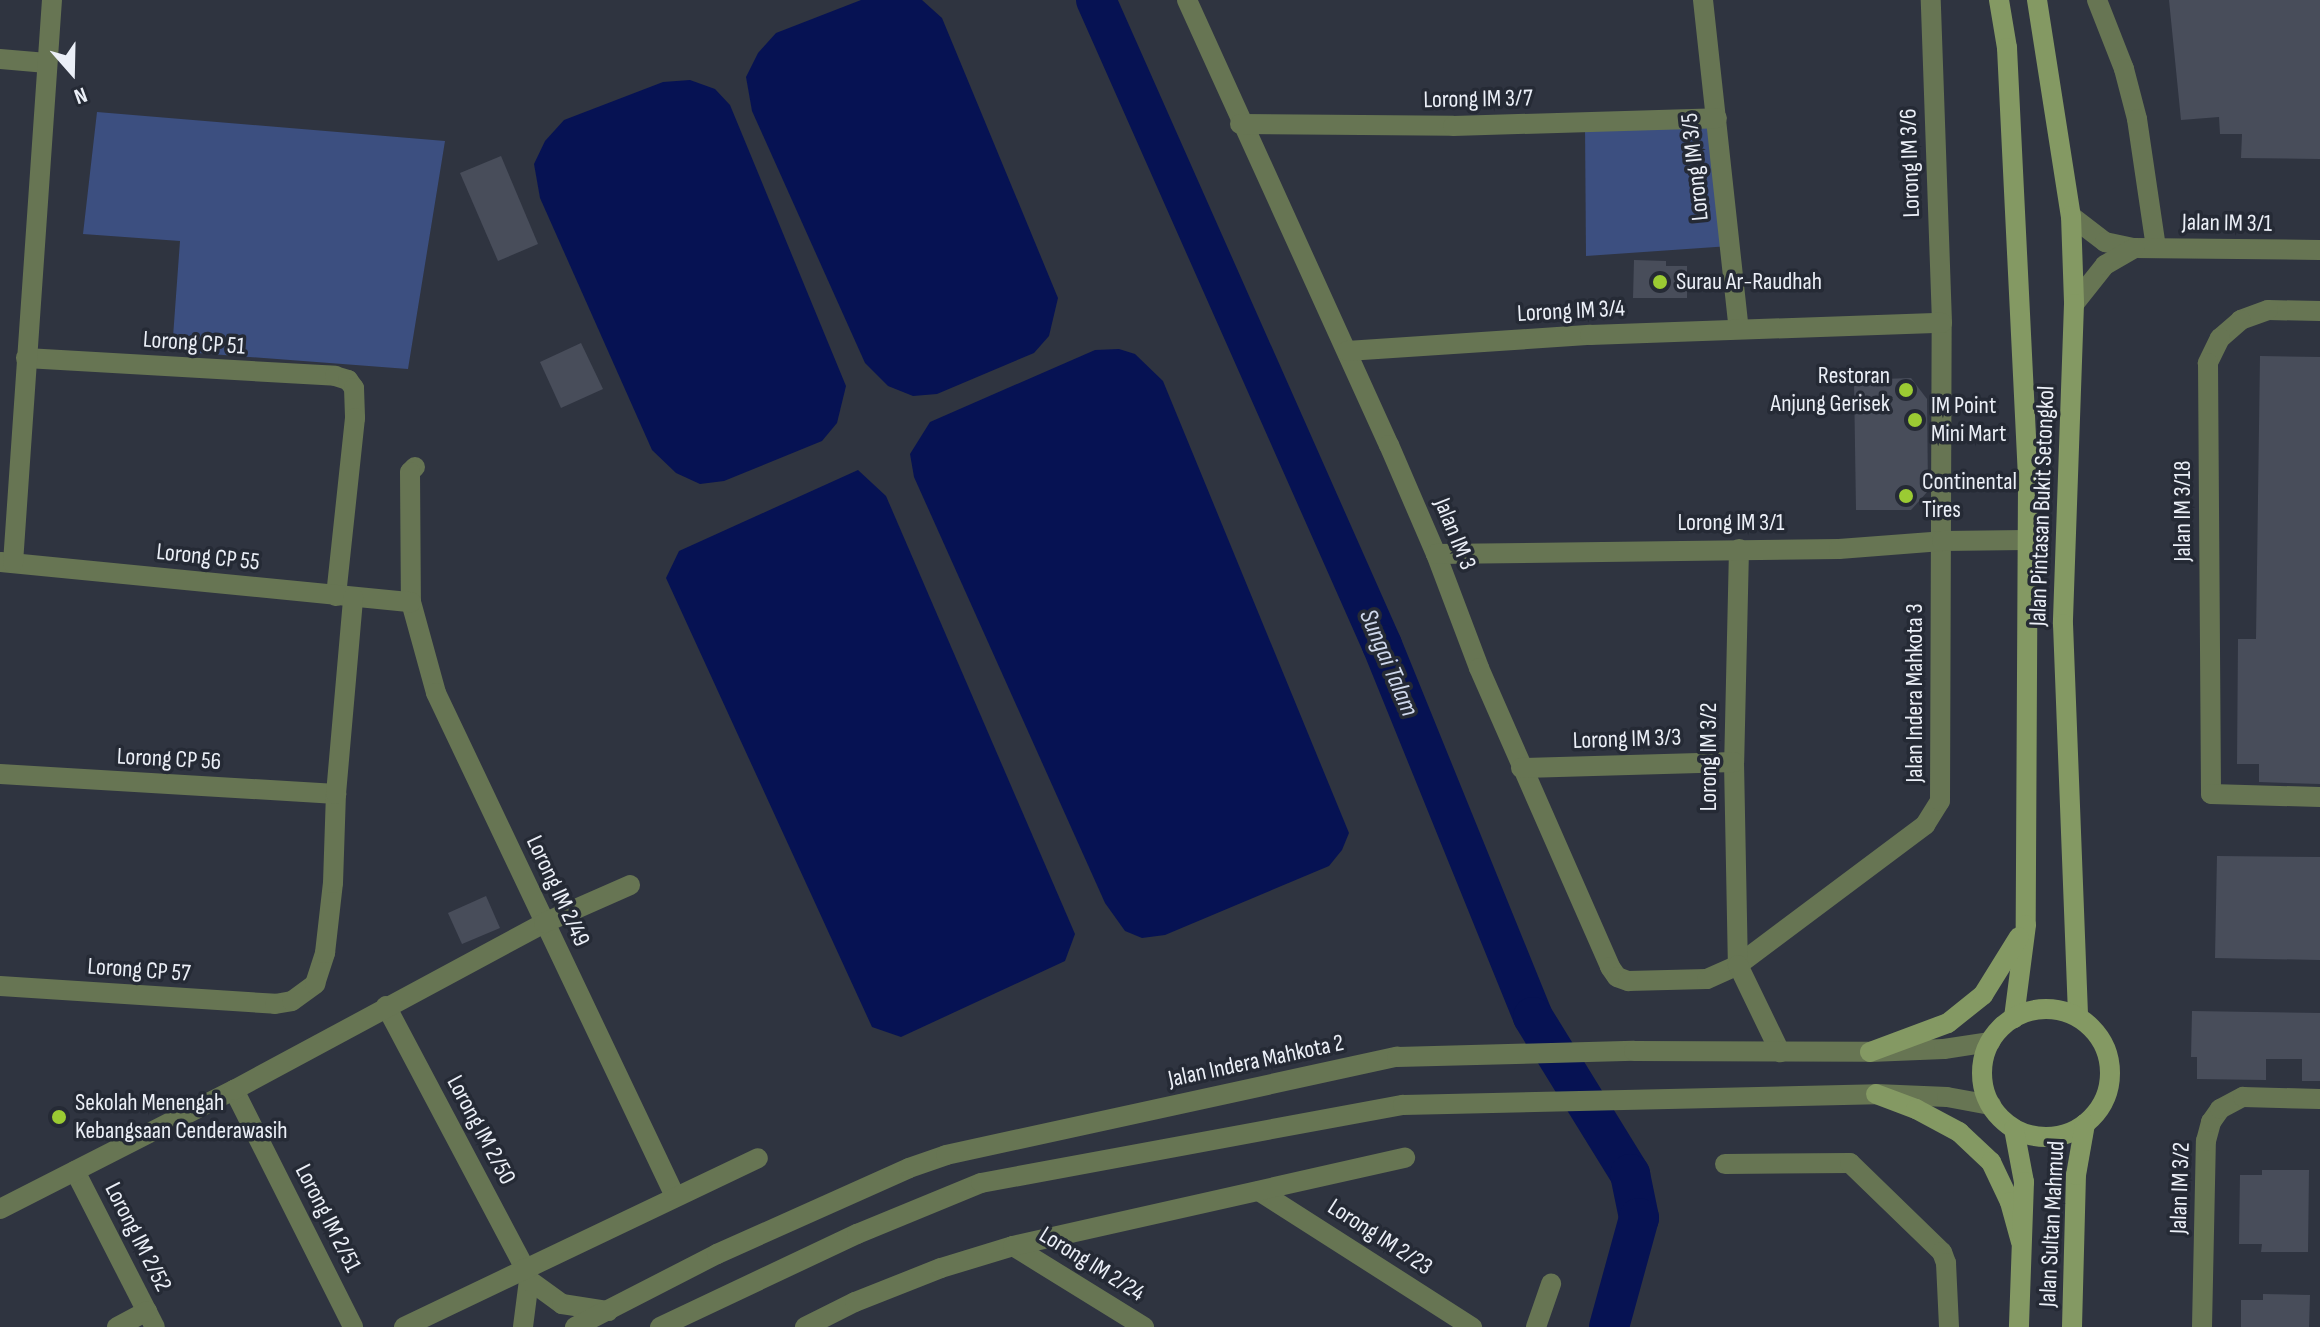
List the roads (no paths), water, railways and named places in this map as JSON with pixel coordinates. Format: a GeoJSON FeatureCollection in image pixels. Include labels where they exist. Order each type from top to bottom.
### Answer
{"type":"FeatureCollection","features":[{"type":"Feature","properties":{"kind":"main road","name":"Jalan Pintasan Bukit Setongkol"},"geometry":{"type":"LineString","coordinates":[[1999,0],[2009,95],[2028,483],[2026,925],[2014,1018]]}},
{"type":"Feature","properties":{"kind":"main road","name":"Jalan Pintasan Bukit Setongkol"},"geometry":{"type":"LineString","coordinates":[[2037,0],[2071,216],[2074,304],[2063,624],[2078,1017]]}},
{"type":"Feature","properties":{"kind":"main road"},"geometry":{"type":"LineString","coordinates":[[1870,1052],[1948,1023],[1983,995],[2026,925]]}},
{"type":"Feature","properties":{"kind":"main road"},"geometry":{"type":"LineString","coordinates":[[2035,1010],[2057,1010],[2078,1017],[2094,1030],[2106,1048],[2111,1069],[2109,1090],[2100,1109],[2085,1124],[2069,1133],[2050,1137],[2014,1129],[1991,1105],[1983,1085],[1983,1062],[1990,1042],[2014,1018],[2035,1010]]}},
{"type":"Feature","properties":{"kind":"main road"},"geometry":{"type":"LineString","coordinates":[[1876,1094],[1916,1109],[1959,1132],[1991,1162],[2010,1202],[2021,1242]]}},
{"type":"Feature","properties":{"kind":"main road","name":"Jalan Sultan Mahmud"},"geometry":{"type":"LineString","coordinates":[[2072,1327],[2076,1175],[2085,1124]]}},
{"type":"Feature","properties":{"kind":"main road","name":"Jalan Sultan Mahmud"},"geometry":{"type":"LineString","coordinates":[[2014,1129],[2024,1182],[2019,1327]]}},
{"type":"Feature","properties":{"kind":"street"},"geometry":{"type":"LineString","coordinates":[[6,563],[26,358],[52,0]]}},
{"type":"Feature","properties":{"kind":"street","name":"Jalan IM 3"},"geometry":{"type":"LineString","coordinates":[[1187,0],[1240,124],[1347,351],[1436,554],[1521,768],[1617,977],[1628,981],[1707,979],[1738,965]]}},
{"type":"Feature","properties":{"kind":"street","name":"Lorong IM 3/5"},"geometry":{"type":"LineString","coordinates":[[1703,0],[1739,329]]}},
{"type":"Feature","properties":{"kind":"street","name":"Lorong IM 3/6"},"geometry":{"type":"LineString","coordinates":[[1931,0],[1942,323]]}},
{"type":"Feature","properties":{"kind":"street"},"geometry":{"type":"LineString","coordinates":[[2097,0],[2124,69],[2137,119],[2156,247]]}},
{"type":"Feature","properties":{"kind":"street"},"geometry":{"type":"LineString","coordinates":[[0,59],[47,63]]}},
{"type":"Feature","properties":{"kind":"street","name":"Lorong IM 3/7"},"geometry":{"type":"LineString","coordinates":[[1240,124],[1453,126],[1717,118]]}},
{"type":"Feature","properties":{"kind":"street","name":"Jalan IM 3/1"},"geometry":{"type":"LineString","coordinates":[[2071,216],[2090,234],[2105,242],[2134,248],[2320,250]]}},
{"type":"Feature","properties":{"kind":"street"},"geometry":{"type":"LineString","coordinates":[[2074,304],[2105,265],[2134,248]]}},
{"type":"Feature","properties":{"kind":"street","name":"Jalan IM 3/18"},"geometry":{"type":"LineString","coordinates":[[2320,311],[2268,310],[2241,320],[2220,338],[2208,363],[2211,794],[2320,797]]}},
{"type":"Feature","properties":{"kind":"street","name":"Lorong IM 3/4"},"geometry":{"type":"LineString","coordinates":[[1347,351],[1739,329],[1942,323]]}},
{"type":"Feature","properties":{"kind":"street","name":"Jalan Indera Mahkota 3"},"geometry":{"type":"LineString","coordinates":[[1738,965],[1846,887],[1925,825],[1935,812],[1942,785],[1942,323]]}},
{"type":"Feature","properties":{"kind":"street","name":"Lorong CP 51"},"geometry":{"type":"LineString","coordinates":[[26,358],[335,376],[348,380],[354,388],[355,418],[345,597]]}},
{"type":"Feature","properties":{"kind":"street","name":"Lorong IM 2/49"},"geometry":{"type":"LineString","coordinates":[[415,467],[410,472],[411,602],[436,693],[675,1196]]}},
{"type":"Feature","properties":{"kind":"street","name":"Lorong IM 3/1"},"geometry":{"type":"LineString","coordinates":[[1436,554],[1839,549],[1942,541],[2026,540]]}},
{"type":"Feature","properties":{"kind":"street","name":"Lorong IM 3/2"},"geometry":{"type":"LineString","coordinates":[[1738,965],[1734,762],[1739,549]]}},
{"type":"Feature","properties":{"kind":"street","name":"Lorong CP 55"},"geometry":{"type":"LineString","coordinates":[[6,563],[411,602]]}},
{"type":"Feature","properties":{"kind":"street"},"geometry":{"type":"LineString","coordinates":[[336,794],[345,597]]}},
{"type":"Feature","properties":{"kind":"street","name":"Lorong IM 3/3"},"geometry":{"type":"LineString","coordinates":[[1521,768],[1734,762]]}},
{"type":"Feature","properties":{"kind":"street","name":"Lorong CP 56"},"geometry":{"type":"LineString","coordinates":[[0,774],[336,794]]}},
{"type":"Feature","properties":{"kind":"street","name":"Lorong CP 57"},"geometry":{"type":"LineString","coordinates":[[0,986],[275,1004],[305,994],[322,971],[333,883],[336,794]]}},
{"type":"Feature","properties":{"kind":"street"},"geometry":{"type":"LineString","coordinates":[[0,1209],[234,1090],[544,923],[630,885]]}},
{"type":"Feature","properties":{"kind":"street"},"geometry":{"type":"LineString","coordinates":[[1738,965],[1780,1052]]}},
{"type":"Feature","properties":{"kind":"street","name":"Lorong IM 2/50"},"geometry":{"type":"LineString","coordinates":[[386,1006],[527,1274]]}},
{"type":"Feature","properties":{"kind":"street","name":"Jalan Indera Mahkota 2"},"geometry":{"type":"LineString","coordinates":[[575,1327],[717,1254],[909,1168],[946,1155],[1397,1057],[1634,1051],[1870,1052],[1944,1049],[1990,1042]]}},
{"type":"Feature","properties":{"kind":"street","name":"Lorong IM 2/51"},"geometry":{"type":"LineString","coordinates":[[234,1090],[353,1327]]}},
{"type":"Feature","properties":{"kind":"street"},"geometry":{"type":"LineString","coordinates":[[660,1327],[857,1234],[981,1183],[1403,1105],[1876,1094],[1947,1097],[1991,1105]]}},
{"type":"Feature","properties":{"kind":"street","name":"Jalan IM 3/2"},"geometry":{"type":"LineString","coordinates":[[2202,1327],[2206,1141],[2211,1122],[2220,1109],[2243,1097],[2320,1099]]}},
{"type":"Feature","properties":{"kind":"street"},"geometry":{"type":"LineString","coordinates":[[404,1327],[527,1274],[675,1196],[758,1158]]}},
{"type":"Feature","properties":{"kind":"street"},"geometry":{"type":"LineString","coordinates":[[805,1327],[884,1290],[1013,1246],[1405,1158]]}},
{"type":"Feature","properties":{"kind":"street"},"geometry":{"type":"LineString","coordinates":[[1725,1164],[1850,1163],[1942,1252],[1946,1263],[1949,1327]]}},
{"type":"Feature","properties":{"kind":"street","name":"Lorong IM 2/52"},"geometry":{"type":"LineString","coordinates":[[75,1171],[151,1319]]}},
{"type":"Feature","properties":{"kind":"street","name":"Lorong IM 2/23"},"geometry":{"type":"LineString","coordinates":[[1259,1191],[1472,1327]]}},
{"type":"Feature","properties":{"kind":"street","name":"Lorong IM 2/24"},"geometry":{"type":"LineString","coordinates":[[1013,1246],[1144,1327]]}},
{"type":"Feature","properties":{"kind":"street"},"geometry":{"type":"LineString","coordinates":[[527,1274],[562,1304],[608,1311]]}},
{"type":"Feature","properties":{"kind":"street"},"geometry":{"type":"LineString","coordinates":[[523,1327],[527,1274]]}},
{"type":"Feature","properties":{"kind":"street"},"geometry":{"type":"LineString","coordinates":[[1536,1327],[1551,1284]]}},
{"type":"Feature","properties":{"kind":"street"},"geometry":{"type":"LineString","coordinates":[[117,1327],[151,1319]]}},
{"type":"Feature","properties":{"kind":"waterway","name":"Sungai Talam"},"geometry":{"type":"LineString","coordinates":[[1096,0],[1382,645],[1533,1017],[1630,1174],[1639,1218],[1609,1327]]}},
{"type":"Feature","properties":{"kind":"place","name":"Surau Ar-Raudhah"},"geometry":{"type":"Point","coordinates":[1660,282]}},
{"type":"Feature","properties":{"kind":"place","name":"Restoran Anjung Gerisek"},"geometry":{"type":"Point","coordinates":[1906,390]}},
{"type":"Feature","properties":{"kind":"place","name":"IM Point Mini Mart"},"geometry":{"type":"Point","coordinates":[1915,420]}},
{"type":"Feature","properties":{"kind":"place","name":"Continental Tires"},"geometry":{"type":"Point","coordinates":[1906,496]}},
{"type":"Feature","properties":{"kind":"place","name":"Sekolah Menengah Kebangsaan Cenderawasih"},"geometry":{"type":"Point","coordinates":[59,1117]}}]}
